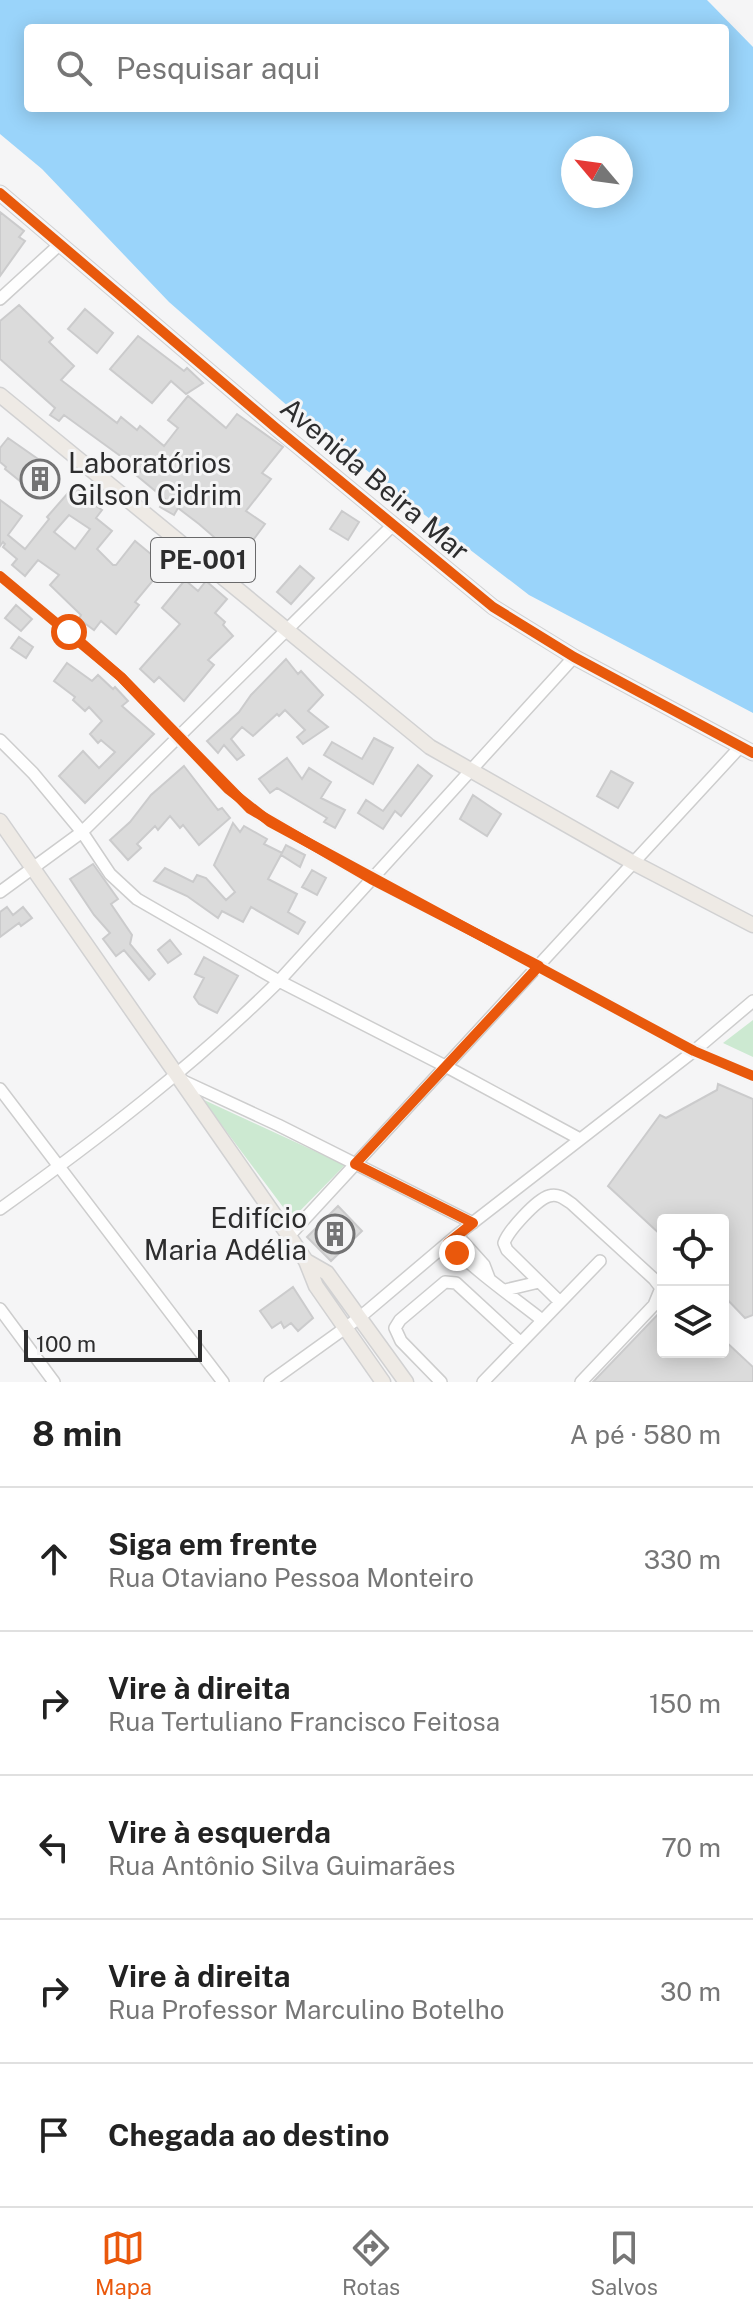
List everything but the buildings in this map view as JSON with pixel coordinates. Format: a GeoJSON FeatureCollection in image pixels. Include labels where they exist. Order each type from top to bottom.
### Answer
{"type":"FeatureCollection","features":[{"type":"Feature","properties":{"kind":"main road","name":"Avenida Beira Mar"},"geometry":{"type":"LineString","coordinates":[[0,193],[493,607],[574,657],[747,750]]}},
{"type":"Feature","properties":{"kind":"main road","name":"PE-001"},"geometry":{"type":"LineString","coordinates":[[0,395],[404,726],[470,772],[753,925]]}},
{"type":"Feature","properties":{"kind":"main road"},"geometry":{"type":"LineString","coordinates":[[0,821],[289,1236],[306,1261],[316,1286],[383,1382]]}},
{"type":"Feature","properties":{"kind":"main road"},"geometry":{"type":"LineString","coordinates":[[306,1261],[327,1273],[406,1382]]}},
{"type":"Feature","properties":{"kind":"street"},"geometry":{"type":"LineString","coordinates":[[0,299],[59,245]]}},
{"type":"Feature","properties":{"kind":"street"},"geometry":{"type":"LineString","coordinates":[[0,892],[82,832],[394,524]]}},
{"type":"Feature","properties":{"kind":"street"},"geometry":{"type":"LineString","coordinates":[[0,576],[121,677],[250,809],[371,879],[694,1051],[753,1076]]}},
{"type":"Feature","properties":{"kind":"street"},"geometry":{"type":"LineString","coordinates":[[0,1209],[177,1077],[279,981],[574,657]]}},
{"type":"Feature","properties":{"kind":"street"},"geometry":{"type":"LineString","coordinates":[[0,740],[33,773],[82,832],[110,874],[128,892],[279,981],[580,1139]]}},
{"type":"Feature","properties":{"kind":"street"},"geometry":{"type":"LineString","coordinates":[[289,1236],[632,862],[747,750]]}},
{"type":"Feature","properties":{"kind":"street"},"geometry":{"type":"LineString","coordinates":[[270,1382],[359,1318],[452,1239],[694,1051],[753,1001]]}},
{"type":"Feature","properties":{"kind":"street"},"geometry":{"type":"LineString","coordinates":[[177,1077],[473,1223]]}},
{"type":"Feature","properties":{"kind":"street"},"geometry":{"type":"LineString","coordinates":[[0,1089],[223,1382]]}},
{"type":"Feature","properties":{"kind":"street"},"geometry":{"type":"LineString","coordinates":[[560,1302],[507,1250],[505,1241],[515,1226],[538,1204],[548,1196],[556,1195],[572,1204],[661,1288],[654,1305],[581,1382]]}},
{"type":"Feature","properties":{"kind":"street"},"geometry":{"type":"LineString","coordinates":[[452,1239],[484,1265],[489,1278],[542,1320]]}},
{"type":"Feature","properties":{"kind":"street"},"geometry":{"type":"LineString","coordinates":[[483,1382],[600,1261]]}},
{"type":"Feature","properties":{"kind":"street"},"geometry":{"type":"LineString","coordinates":[[441,1382],[397,1336],[395,1328],[400,1320],[445,1282],[459,1285],[520,1342]]}},
{"type":"Feature","properties":{"kind":"street"},"geometry":{"type":"LineString","coordinates":[[505,1290],[539,1282]]}},
{"type":"Feature","properties":{"kind":"street"},"geometry":{"type":"LineString","coordinates":[[0,1309],[54,1382]]}},
{"type":"Feature","properties":{"kind":"green space"},"geometry":{"type":"Polygon","coordinates":[[[753,1020],[753,1057],[723,1043],[753,1020]]]}},
{"type":"Feature","properties":{"kind":"green space"},"geometry":{"type":"Polygon","coordinates":[[[202,1099],[345,1165],[292,1219],[202,1099]]]}},
{"type":"Feature","properties":{"kind":"water"},"geometry":{"type":"Polygon","coordinates":[[[0,0],[707,0],[753,47],[753,713],[529,595],[322,436],[169,302],[42,169],[0,134],[0,0]]]}},
{"type":"Feature","properties":{"kind":"cycle path"},"geometry":{"type":"LineString","coordinates":[[0,193],[276,428],[493,607],[574,657],[753,753]]}},
{"type":"Feature","properties":{"kind":"cycle path"},"geometry":{"type":"LineString","coordinates":[[0,576],[121,677],[228,789],[270,822],[694,1051],[753,1076]]}},
{"type":"Feature","properties":{"kind":"place","name":"Laboratórios Gilson Cidrim"},"geometry":{"type":"Point","coordinates":[40,479]}},
{"type":"Feature","properties":{"kind":"place","name":"Edifício Maria Adélia"},"geometry":{"type":"Point","coordinates":[335,1234]}},
{"type":"Feature","properties":{"kind":"route"},"geometry":{"type":"LineString","coordinates":[[69,632],[121,677],[250,809],[371,879],[539,966],[355,1164],[473,1223],[448,1243],[457,1253]]}}]}
